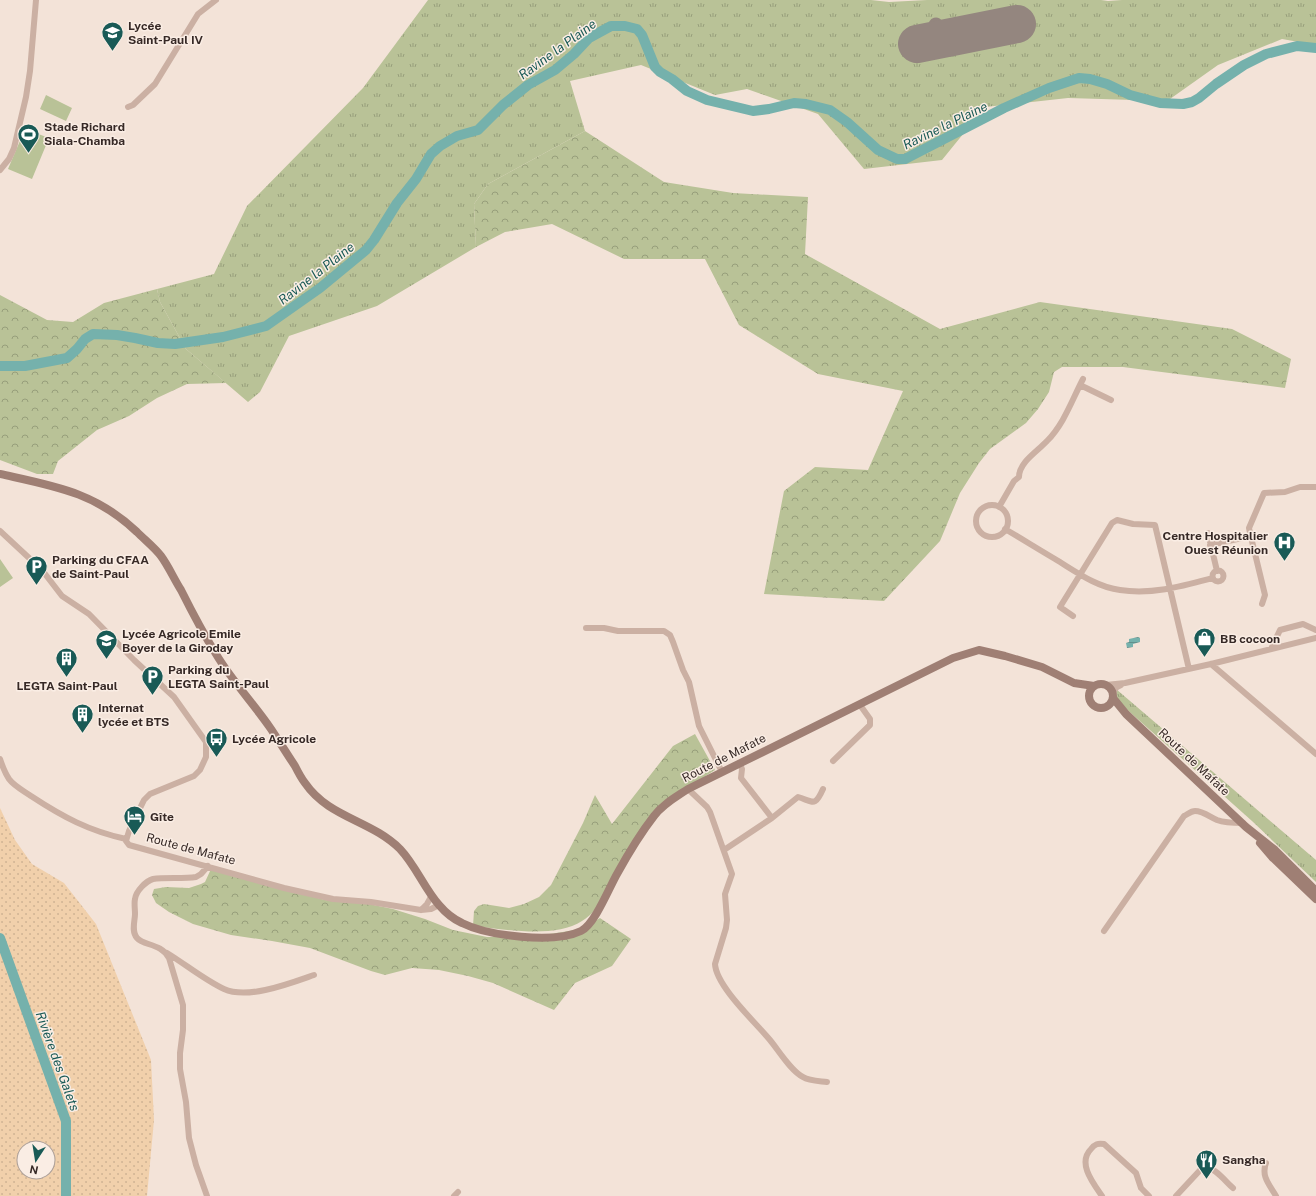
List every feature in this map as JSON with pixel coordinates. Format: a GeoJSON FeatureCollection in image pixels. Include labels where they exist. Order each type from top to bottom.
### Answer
{"type":"FeatureCollection","features":[{"type":"Feature","properties":{"kind":"main road","name":"Route de Mafate"},"geometry":{"type":"LineString","coordinates":[[0,474],[68,490],[85,496],[109,510],[135,530],[161,556],[218,658],[271,729],[305,783],[314,794],[332,809],[385,836],[396,845],[412,865],[439,905],[455,919],[462,924],[497,933],[542,938],[566,936],[580,931],[588,926],[594,917],[618,872],[654,816],[665,803],[688,789],[953,658],[979,650],[1042,667],[1074,683],[1094,686]]}},
{"type":"Feature","properties":{"kind":"main road","name":"Route de Mafate"},"geometry":{"type":"LineString","coordinates":[[1074,683],[1089,698]]}},
{"type":"Feature","properties":{"kind":"main road"},"geometry":{"type":"LineString","coordinates":[[1100,684],[1106,685],[1110,688],[1113,695],[1111,704],[1105,708],[1095,707],[1089,698],[1090,691],[1094,686],[1100,684]]}},
{"type":"Feature","properties":{"kind":"main road","name":"Route de Mafate"},"geometry":{"type":"LineString","coordinates":[[1113,695],[1126,714],[1245,825],[1275,850],[1316,891]]}},
{"type":"Feature","properties":{"kind":"main road","name":"Route de Mafate"},"geometry":{"type":"LineString","coordinates":[[1105,708],[1126,714]]}},
{"type":"Feature","properties":{"kind":"main road","name":"Route de Mafate"},"geometry":{"type":"LineString","coordinates":[[1245,825],[1272,857],[1316,899]]}},
{"type":"Feature","properties":{"kind":"street"},"geometry":{"type":"LineString","coordinates":[[0,170],[9,159],[14,148],[26,97],[30,71],[36,0]]}},
{"type":"Feature","properties":{"kind":"street"},"geometry":{"type":"LineString","coordinates":[[128,107],[133,105],[155,84],[198,14],[216,0]]}},
{"type":"Feature","properties":{"kind":"street"},"geometry":{"type":"LineString","coordinates":[[999,506],[1014,481],[1019,477],[1020,472],[1032,454],[1047,442],[1059,427],[1083,379]]}},
{"type":"Feature","properties":{"kind":"street"},"geometry":{"type":"LineString","coordinates":[[1080,385],[1111,400]]}},
{"type":"Feature","properties":{"kind":"street"},"geometry":{"type":"LineString","coordinates":[[1262,604],[1265,595],[1250,528],[1264,493],[1285,492],[1300,487],[1316,487]]}},
{"type":"Feature","properties":{"kind":"street"},"geometry":{"type":"LineString","coordinates":[[994,505],[999,506],[1006,514],[1007,524],[1005,529],[998,535],[988,536],[980,531],[976,523],[978,513],[984,507],[994,505]]}},
{"type":"Feature","properties":{"kind":"street"},"geometry":{"type":"LineString","coordinates":[[1073,616],[1060,607],[1112,523],[1117,520],[1134,524],[1155,525],[1189,669]]}},
{"type":"Feature","properties":{"kind":"street"},"geometry":{"type":"LineString","coordinates":[[1005,529],[1100,585],[1120,590],[1142,591],[1170,589],[1213,578],[1217,581],[1221,581],[1224,575],[1222,572],[1216,571]]}},
{"type":"Feature","properties":{"kind":"street","name":"Route de Mafate"},"geometry":{"type":"LineString","coordinates":[[0,531],[42,570],[62,596],[88,614],[174,697],[206,742],[206,757],[200,770],[194,776],[150,794],[144,800],[129,831],[126,839],[127,842],[132,846],[284,888],[333,899],[370,902],[421,910],[431,909],[439,905]]}},
{"type":"Feature","properties":{"kind":"street"},"geometry":{"type":"LineString","coordinates":[[1208,533],[1216,571],[1213,578]]}},
{"type":"Feature","properties":{"kind":"street"},"geometry":{"type":"LineString","coordinates":[[1210,545],[1242,538]]}},
{"type":"Feature","properties":{"kind":"street"},"geometry":{"type":"LineString","coordinates":[[1271,649],[1280,630],[1303,624],[1316,630]]}},
{"type":"Feature","properties":{"kind":"street"},"geometry":{"type":"LineString","coordinates":[[586,628],[604,628],[618,631],[664,631],[670,635],[689,682],[699,726],[722,772]]}},
{"type":"Feature","properties":{"kind":"street"},"geometry":{"type":"LineString","coordinates":[[1106,685],[1125,683],[1189,669],[1316,638]]}},
{"type":"Feature","properties":{"kind":"street"},"geometry":{"type":"LineString","coordinates":[[1211,664],[1316,754]]}},
{"type":"Feature","properties":{"kind":"street"},"geometry":{"type":"LineString","coordinates":[[1113,695],[1117,687],[1125,683]]}},
{"type":"Feature","properties":{"kind":"street"},"geometry":{"type":"LineString","coordinates":[[833,761],[870,725],[870,719],[860,705]]}},
{"type":"Feature","properties":{"kind":"street"},"geometry":{"type":"LineString","coordinates":[[0,759],[1,764],[11,782],[51,809],[91,830],[126,839]]}},
{"type":"Feature","properties":{"kind":"street"},"geometry":{"type":"LineString","coordinates":[[740,764],[742,769],[741,778],[772,818]]}},
{"type":"Feature","properties":{"kind":"street"},"geometry":{"type":"LineString","coordinates":[[688,789],[707,807],[710,812],[731,867],[732,875],[725,894],[727,920],[726,928],[715,964],[719,977],[741,1008],[771,1041],[786,1062],[802,1077],[827,1082]]}},
{"type":"Feature","properties":{"kind":"street"},"geometry":{"type":"LineString","coordinates":[[724,850],[772,818],[798,797],[815,802],[823,789]]}},
{"type":"Feature","properties":{"kind":"street"},"geometry":{"type":"LineString","coordinates":[[1104,931],[1184,816],[1195,811],[1217,820],[1245,825]]}},
{"type":"Feature","properties":{"kind":"street"},"geometry":{"type":"LineString","coordinates":[[208,866],[196,877],[153,879],[144,885],[136,894],[135,898],[134,934],[137,939],[152,944],[166,952],[217,986],[226,990],[248,992],[263,990],[314,975]]}},
{"type":"Feature","properties":{"kind":"street"},"geometry":{"type":"LineString","coordinates":[[421,910],[427,904],[432,895]]}},
{"type":"Feature","properties":{"kind":"street"},"geometry":{"type":"LineString","coordinates":[[166,952],[170,958],[183,1005],[180,1069],[186,1102],[189,1138],[196,1165],[207,1196]]}},
{"type":"Feature","properties":{"kind":"street"},"geometry":{"type":"LineString","coordinates":[[1102,1196],[1090,1179],[1084,1159],[1085,1155],[1091,1148],[1095,1144],[1099,1143],[1104,1144],[1136,1174],[1141,1188],[1149,1196]]}},
{"type":"Feature","properties":{"kind":"street"},"geometry":{"type":"LineString","coordinates":[[1266,1163],[1263,1170],[1276,1196]]}},
{"type":"Feature","properties":{"kind":"street"},"geometry":{"type":"LineString","coordinates":[[1176,1196],[1203,1167],[1212,1169],[1233,1188]]}},
{"type":"Feature","properties":{"kind":"green space"},"geometry":{"type":"Polygon","coordinates":[[[428,0],[871,0],[889,2],[927,0],[1316,0],[1316,45],[1282,39],[1218,65],[1170,99],[1134,100],[1068,98],[985,107],[942,160],[864,169],[818,114],[747,89],[715,95],[641,65],[570,81],[585,131],[488,184],[474,204],[476,247],[377,306],[289,336],[260,392],[248,402],[186,349],[160,302],[157,289],[214,274],[247,206],[363,88],[428,0]]]}},
{"type":"Feature","properties":{"kind":"green space"},"geometry":{"type":"Polygon","coordinates":[[[46,95],[72,108],[66,121],[40,109],[46,95]]]}},
{"type":"Feature","properties":{"kind":"green space","name":"Stade Richard Siala-Chamba"},"geometry":{"type":"Polygon","coordinates":[[[25,129],[49,138],[32,179],[8,169],[25,129]]]}},
{"type":"Feature","properties":{"kind":"green space"},"geometry":{"type":"Polygon","coordinates":[[[585,131],[664,182],[733,193],[808,197],[805,254],[940,329],[1040,302],[1232,329],[1291,359],[1285,388],[1123,367],[1062,367],[1054,372],[1049,392],[1038,409],[1026,423],[990,449],[979,463],[960,493],[940,541],[884,601],[764,594],[784,491],[815,467],[868,470],[903,391],[818,374],[739,325],[705,259],[624,259],[552,224],[505,232],[476,247],[474,204],[488,184],[585,131]]]}},
{"type":"Feature","properties":{"kind":"green space"},"geometry":{"type":"Polygon","coordinates":[[[157,289],[160,302],[186,349],[226,383],[187,384],[157,398],[129,416],[97,430],[58,461],[53,474],[37,474],[0,460],[0,295],[47,320],[73,322],[104,303],[157,289]]]}},
{"type":"Feature","properties":{"kind":"green space"},"geometry":{"type":"Polygon","coordinates":[[[0,559],[13,578],[0,587],[0,559]]]}},
{"type":"Feature","properties":{"kind":"green space"},"geometry":{"type":"Polygon","coordinates":[[[1116,689],[1316,860],[1316,882],[1252,821],[1123,706],[1117,697],[1116,689]]]}},
{"type":"Feature","properties":{"kind":"green space"},"geometry":{"type":"Polygon","coordinates":[[[695,734],[715,770],[662,804],[596,909],[588,917],[571,927],[558,930],[529,931],[473,926],[474,911],[478,906],[484,904],[509,908],[524,904],[539,897],[551,885],[583,823],[595,795],[612,824],[673,746],[695,734]]]}},
{"type":"Feature","properties":{"kind":"green space"},"geometry":{"type":"Polygon","coordinates":[[[211,869],[325,900],[364,903],[393,909],[453,930],[487,937],[530,937],[582,929],[600,918],[631,939],[612,966],[575,983],[554,1010],[493,983],[468,976],[439,970],[412,968],[385,975],[310,948],[231,935],[193,924],[169,912],[156,903],[152,895],[154,889],[166,887],[189,888],[201,884],[205,882],[211,869]]]}},
{"type":"Feature","properties":{"kind":"sand"},"geometry":{"type":"Polygon","coordinates":[[[0,808],[15,840],[32,864],[64,883],[96,924],[151,1060],[154,1120],[147,1196],[0,1196],[0,808]]]}},
{"type":"Feature","properties":{"kind":"water"},"geometry":{"type":"Polygon","coordinates":[[[1140,638],[1140,642],[1133,644],[1133,647],[1127,648],[1126,643],[1129,642],[1129,639],[1140,638]]]}},
{"type":"Feature","properties":{"kind":"waterway","name":"Ravine la Plaine"},"geometry":{"type":"LineString","coordinates":[[0,366],[25,366],[67,358],[85,339],[93,334],[117,335],[158,343],[175,344],[223,337],[266,326],[320,288],[366,250],[397,203],[416,179],[431,154],[440,146],[457,136],[478,130],[503,105],[528,85],[555,70],[574,54],[589,38],[611,26],[625,26],[637,29],[642,35],[655,67],[687,91],[707,100],[753,111],[794,103],[806,104],[830,110],[847,122],[878,150],[897,159],[905,159],[1004,108],[1049,88],[1079,78],[1090,79],[1107,84],[1130,95],[1160,103],[1183,104],[1192,102],[1199,98],[1216,84],[1244,65],[1266,54],[1297,46],[1316,48]]}},
{"type":"Feature","properties":{"kind":"waterway","name":"Rivière des Galets"},"geometry":{"type":"LineString","coordinates":[[0,938],[66,1121],[66,1196]]}},
{"type":"Feature","properties":{"kind":"taxiway"},"geometry":{"type":"LineString","coordinates":[[936,25],[940,39]]}},
{"type":"Feature","properties":{"kind":"runway"},"geometry":{"type":"LineString","coordinates":[[917,44],[1017,24]]}},
{"type":"Feature","properties":{"kind":"place","name":"Lycée Saint-Paul IV"},"geometry":{"type":"Point","coordinates":[113,52]}},
{"type":"Feature","properties":{"kind":"place","name":"Stade Richard Siala-Chamba"},"geometry":{"type":"Point","coordinates":[28,154]}},
{"type":"Feature","properties":{"kind":"place","name":"Centre Hospitalier Ouest Réunion"},"geometry":{"type":"Point","coordinates":[1284,562]}},
{"type":"Feature","properties":{"kind":"place","name":"Parking du CFAA de Saint-Paul"},"geometry":{"type":"Point","coordinates":[37,586]}},
{"type":"Feature","properties":{"kind":"place","name":"BB cocoon"},"geometry":{"type":"Point","coordinates":[1205,658]}},
{"type":"Feature","properties":{"kind":"place","name":"Lycée Agricole Emile Boyer de la Giroday"},"geometry":{"type":"Point","coordinates":[107,660]}},
{"type":"Feature","properties":{"kind":"place","name":"LEGTA Saint-Paul"},"geometry":{"type":"Point","coordinates":[67,678]}},
{"type":"Feature","properties":{"kind":"place","name":"Parking du LEGTA Saint-Paul"},"geometry":{"type":"Point","coordinates":[152,696]}},
{"type":"Feature","properties":{"kind":"place","name":"Internat lycée et BTS"},"geometry":{"type":"Point","coordinates":[83,734]}},
{"type":"Feature","properties":{"kind":"place","name":"Lycée Agricole"},"geometry":{"type":"Point","coordinates":[216,758]}},
{"type":"Feature","properties":{"kind":"place","name":"Gîte"},"geometry":{"type":"Point","coordinates":[134,836]}},
{"type":"Feature","properties":{"kind":"place","name":"Sangha"},"geometry":{"type":"Point","coordinates":[1206,1180]}}]}
